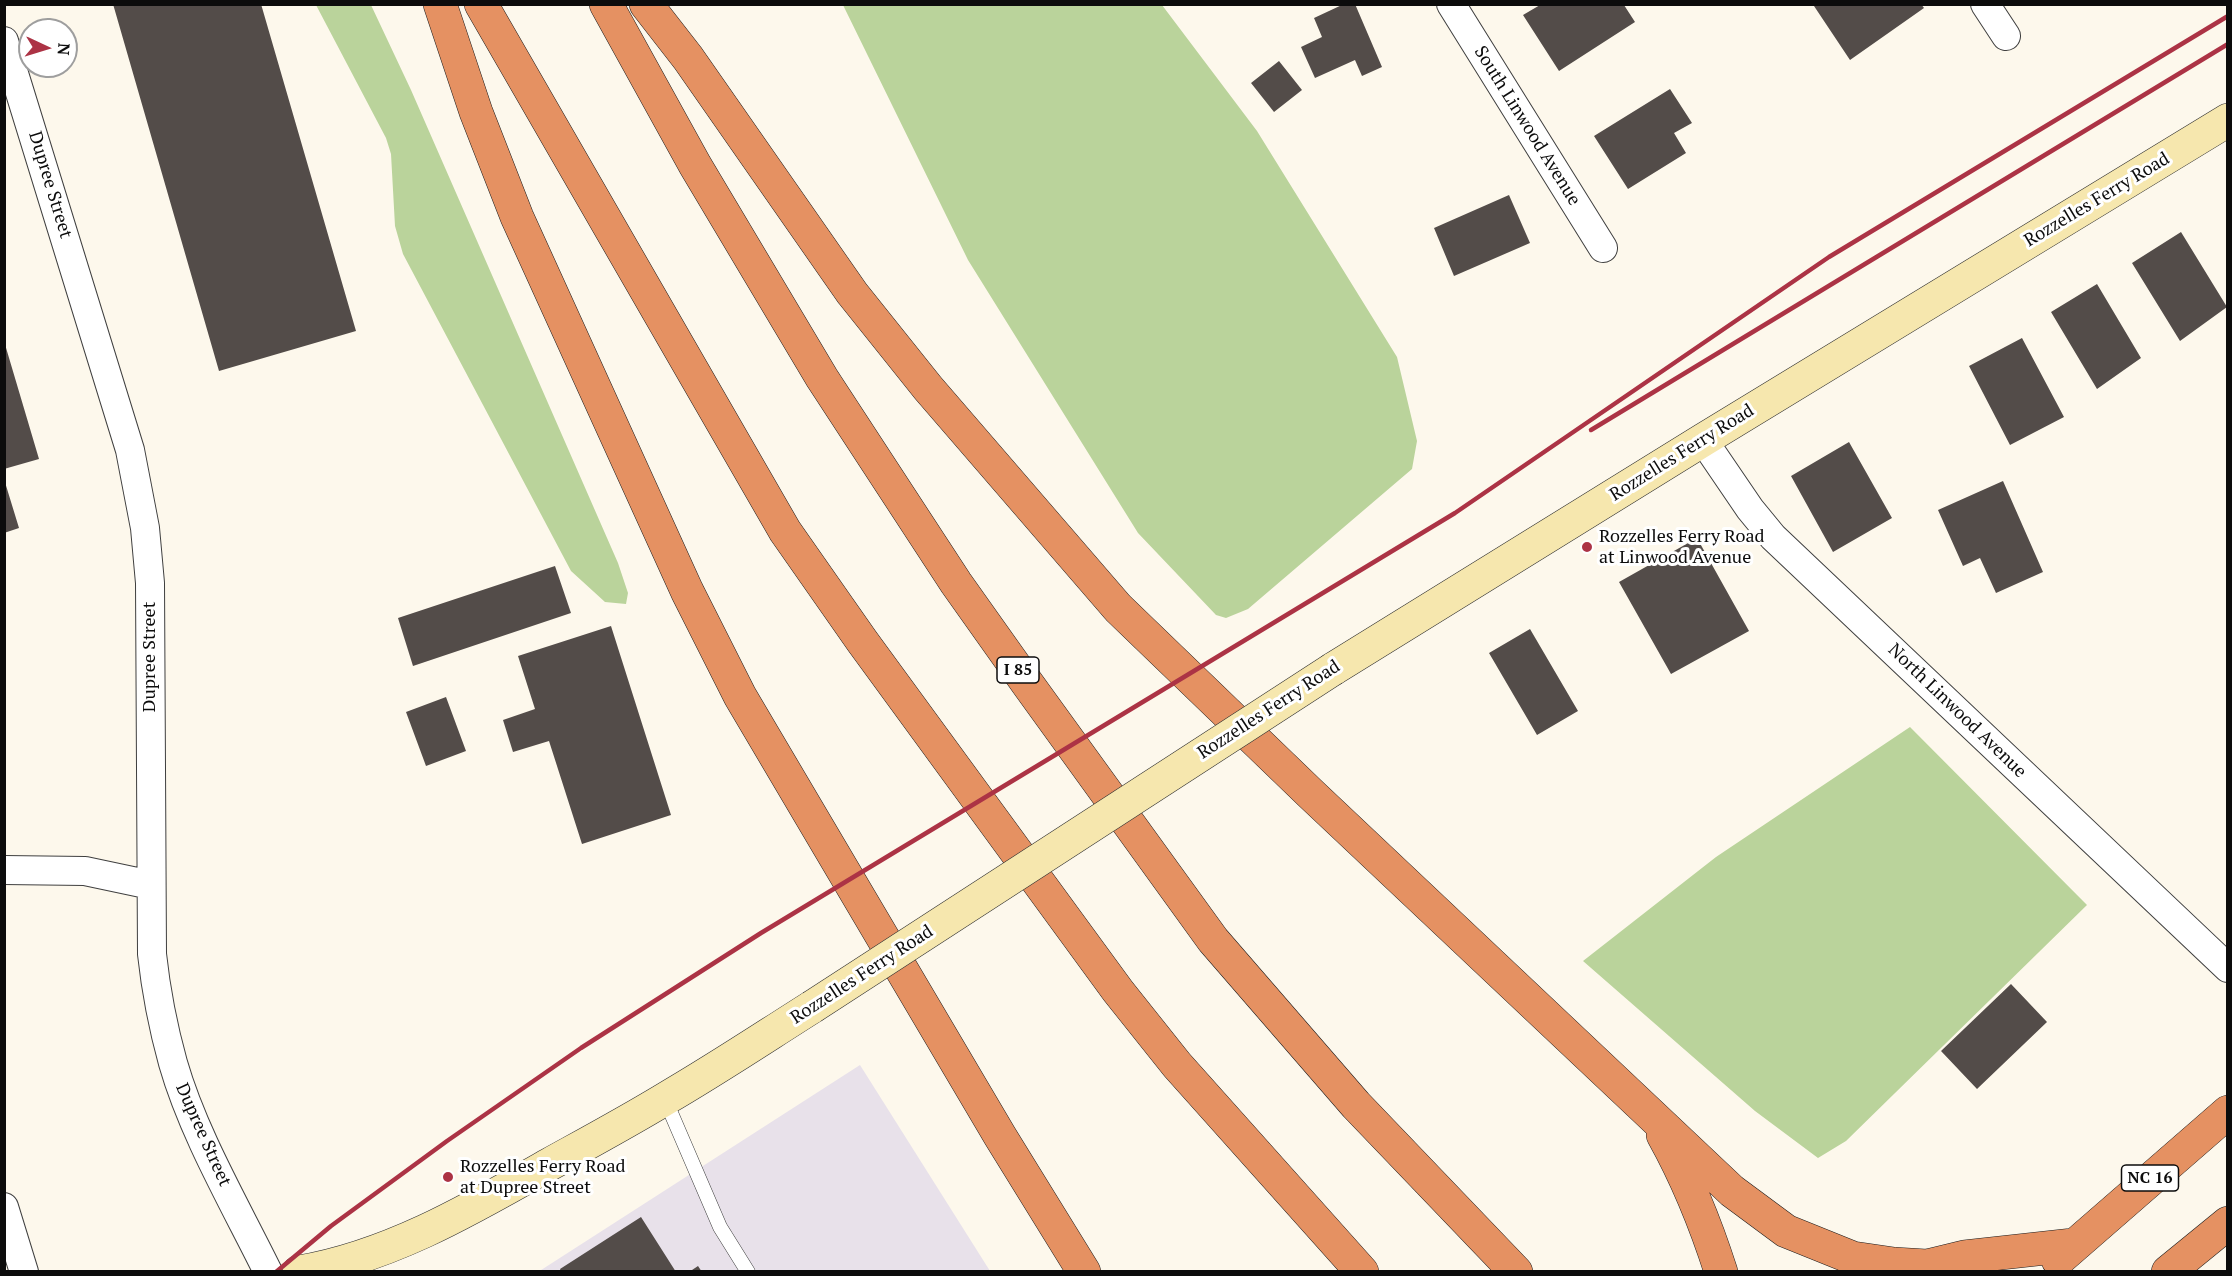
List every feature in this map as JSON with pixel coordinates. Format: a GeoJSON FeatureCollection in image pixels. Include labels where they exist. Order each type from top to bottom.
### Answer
{"type":"FeatureCollection","features":[{"type":"Feature","properties":{"kind":"highway"},"geometry":{"type":"LineString","coordinates":[[440,4],[476,112],[517,217],[682,581],[724,665],[740,696],[1000,1136],[1084,1272]]}},
{"type":"Feature","properties":{"kind":"highway"},"geometry":{"type":"LineString","coordinates":[[482,4],[785,531],[862,641],[1119,992],[1177,1065],[1362,1272]]}},
{"type":"Feature","properties":{"kind":"highway","name":"I 85"},"geometry":{"type":"LineString","coordinates":[[606,4],[695,165],[822,378],[956,583],[1034,693],[1212,940],[1356,1105],[1516,1272]]}},
{"type":"Feature","properties":{"kind":"highway"},"geometry":{"type":"LineString","coordinates":[[646,4],[688,58],[852,293],[928,388],[1119,608],[1311,794],[1732,1191],[1786,1231],[1853,1258],[1927,1266],[1964,1257],[2073,1245]]}},
{"type":"Feature","properties":{"kind":"highway","name":"NC 16"},"geometry":{"type":"LineString","coordinates":[[2046,1272],[2073,1245],[2228,1112]]}},
{"type":"Feature","properties":{"kind":"highway"},"geometry":{"type":"LineString","coordinates":[[1651,1114],[1678,1165],[1710,1238],[1721,1272]]}},
{"type":"Feature","properties":{"kind":"highway"},"geometry":{"type":"LineString","coordinates":[[2168,1272],[2228,1223]]}},
{"type":"Feature","properties":{"kind":"street","name":"South Linwood Avenue"},"geometry":{"type":"LineString","coordinates":[[1451,4],[1604,248]]}},
{"type":"Feature","properties":{"kind":"street"},"geometry":{"type":"LineString","coordinates":[[1985,4],[2006,36]]}},
{"type":"Feature","properties":{"kind":"street","name":"Dupree Street"},"geometry":{"type":"LineString","coordinates":[[4,41],[130,450],[146,528],[150,583],[152,954],[156,992],[173,1064],[196,1126],[268,1272]]}},
{"type":"Feature","properties":{"kind":"street","name":"Rozzelles Ferry Road"},"geometry":{"type":"LineString","coordinates":[[299,1272],[324,1268],[421,1233],[501,1192],[665,1099],[812,1007],[1333,669],[2228,120]]}},
{"type":"Feature","properties":{"kind":"street","name":"North Linwood Avenue"},"geometry":{"type":"LineString","coordinates":[[1703,440],[1750,509],[1773,537],[2228,968]]}},
{"type":"Feature","properties":{"kind":"street"},"geometry":{"type":"LineString","coordinates":[[4,870],[85,871],[151,885]]}},
{"type":"Feature","properties":{"kind":"street"},"geometry":{"type":"LineString","coordinates":[[4,1208],[24,1272]]}},
{"type":"Feature","properties":{"kind":"lane"},"geometry":{"type":"LineString","coordinates":[[665,1099],[720,1227],[748,1272]]}},
{"type":"Feature","properties":{"kind":"shaded area"},"geometry":{"type":"Polygon","coordinates":[[[860,1065],[990,1271],[538,1272],[860,1065]]]}},
{"type":"Feature","properties":{"kind":"green space"},"geometry":{"type":"Polygon","coordinates":[[[316,5],[371,5],[411,90],[618,563],[628,593],[626,604],[605,602],[571,571],[403,254],[395,226],[391,154],[386,138],[316,5]]]}},
{"type":"Feature","properties":{"kind":"green space"},"geometry":{"type":"Polygon","coordinates":[[[843,5],[1162,5],[1257,131],[1397,357],[1417,441],[1412,469],[1248,609],[1226,618],[1216,615],[1138,533],[968,260],[843,5]]]}},
{"type":"Feature","properties":{"kind":"green space"},"geometry":{"type":"Polygon","coordinates":[[[1910,727],[2087,905],[1846,1141],[1818,1158],[1755,1111],[1583,961],[1716,857],[1910,727]]]}},
{"type":"Feature","properties":{"kind":"building"},"geometry":{"type":"Polygon","coordinates":[[[113,4],[261,4],[356,331],[219,371],[113,4]]]}},
{"type":"Feature","properties":{"kind":"building"},"geometry":{"type":"Polygon","coordinates":[[[1344,4],[1355,4],[1382,67],[1362,76],[1355,60],[1315,78],[1301,47],[1322,37],[1314,18],[1344,4]]]}},
{"type":"Feature","properties":{"kind":"building"},"geometry":{"type":"Polygon","coordinates":[[[1816,4],[1921,4],[1924,8],[1850,60],[1814,6],[1816,4]]]}},
{"type":"Feature","properties":{"kind":"building"},"geometry":{"type":"Polygon","coordinates":[[[1540,5],[1624,5],[1635,22],[1559,71],[1523,15],[1540,5]]]}},
{"type":"Feature","properties":{"kind":"building"},"geometry":{"type":"Polygon","coordinates":[[[1279,61],[1302,90],[1274,112],[1251,83],[1279,61]]]}},
{"type":"Feature","properties":{"kind":"building"},"geometry":{"type":"Polygon","coordinates":[[[1670,89],[1692,123],[1674,133],[1686,153],[1628,189],[1594,136],[1670,89]]]}},
{"type":"Feature","properties":{"kind":"building"},"geometry":{"type":"Polygon","coordinates":[[[1509,195],[1530,243],[1454,276],[1434,228],[1509,195]]]}},
{"type":"Feature","properties":{"kind":"building"},"geometry":{"type":"Polygon","coordinates":[[[2181,232],[2227,307],[2180,341],[2132,263],[2181,232]]]}},
{"type":"Feature","properties":{"kind":"building"},"geometry":{"type":"Polygon","coordinates":[[[2097,284],[2141,358],[2097,389],[2051,312],[2097,284]]]}},
{"type":"Feature","properties":{"kind":"building"},"geometry":{"type":"Polygon","coordinates":[[[2022,338],[2064,417],[2010,445],[1969,366],[2022,338]]]}},
{"type":"Feature","properties":{"kind":"building"},"geometry":{"type":"Polygon","coordinates":[[[4,341],[39,459],[4,469],[4,341]]]}},
{"type":"Feature","properties":{"kind":"building"},"geometry":{"type":"Polygon","coordinates":[[[1849,442],[1892,518],[1833,552],[1791,476],[1849,442]]]}},
{"type":"Feature","properties":{"kind":"building"},"geometry":{"type":"Polygon","coordinates":[[[4,479],[19,528],[4,533],[4,479]]]}},
{"type":"Feature","properties":{"kind":"building"},"geometry":{"type":"Polygon","coordinates":[[[2003,481],[2043,572],[1996,593],[1980,558],[1963,566],[1938,510],[2003,481]]]}},
{"type":"Feature","properties":{"kind":"building"},"geometry":{"type":"Polygon","coordinates":[[[1697,538],[1749,631],[1671,674],[1619,582],[1697,538]]]}},
{"type":"Feature","properties":{"kind":"building"},"geometry":{"type":"Polygon","coordinates":[[[555,566],[571,613],[413,666],[398,618],[555,566]]]}},
{"type":"Feature","properties":{"kind":"building"},"geometry":{"type":"Polygon","coordinates":[[[611,626],[671,815],[582,844],[549,741],[513,752],[503,720],[535,709],[518,656],[611,626]]]}},
{"type":"Feature","properties":{"kind":"building"},"geometry":{"type":"Polygon","coordinates":[[[1530,629],[1578,711],[1537,735],[1489,653],[1530,629]]]}},
{"type":"Feature","properties":{"kind":"building"},"geometry":{"type":"Polygon","coordinates":[[[446,697],[466,751],[426,766],[406,712],[446,697]]]}},
{"type":"Feature","properties":{"kind":"building"},"geometry":{"type":"Polygon","coordinates":[[[2011,984],[2047,1022],[1977,1089],[1941,1051],[2011,984]]]}},
{"type":"Feature","properties":{"kind":"building"},"geometry":{"type":"Polygon","coordinates":[[[641,1217],[676,1272],[561,1272],[560,1269],[641,1217]]]}},
{"type":"Feature","properties":{"kind":"building"},"geometry":{"type":"Polygon","coordinates":[[[698,1266],[702,1272],[689,1272],[698,1266]]]}},
{"type":"Feature","properties":{"kind":"railway"},"geometry":{"type":"LineString","coordinates":[[276,1272],[331,1226],[447,1141],[581,1048],[761,933],[1455,513],[1829,257],[2228,16]]}},
{"type":"Feature","properties":{"kind":"railway"},"geometry":{"type":"LineString","coordinates":[[1591,430],[2228,44]]}},
{"type":"Feature","properties":{"kind":"place","name":"Rozzelles Ferry Road at Linwood Avenue"},"geometry":{"type":"Point","coordinates":[1587,547]}},
{"type":"Feature","properties":{"kind":"place","name":"Rozzelles Ferry Road at Dupree Street"},"geometry":{"type":"Point","coordinates":[448,1177]}}]}
